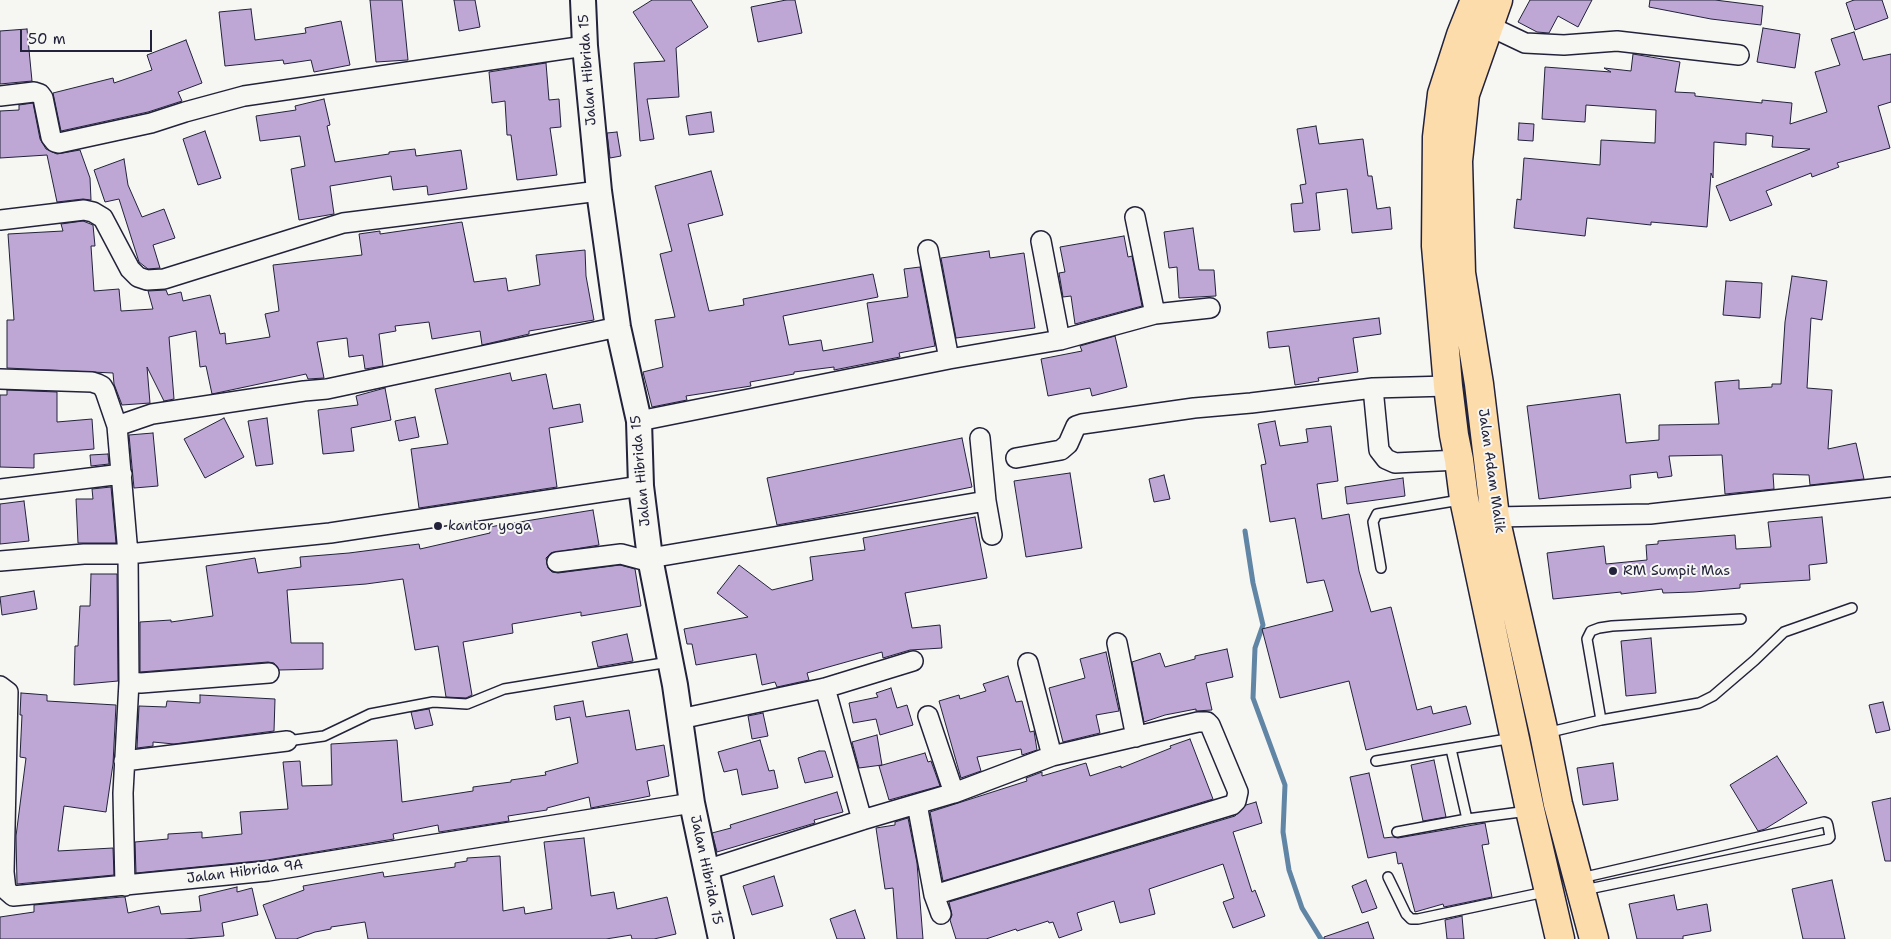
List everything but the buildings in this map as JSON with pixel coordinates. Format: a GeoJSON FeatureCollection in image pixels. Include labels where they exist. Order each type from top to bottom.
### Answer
{"type":"FeatureCollection","features":[{"type":"Feature","properties":{"kind":"main road","name":"Jalan Adam Malik"},"geometry":{"type":"LineString","coordinates":[[1475,0],[1461,35],[1442,94],[1437,137],[1436,246],[1448,386],[1464,499],[1530,810],[1560,939]]}},
{"type":"Feature","properties":{"kind":"main road","name":"Jalan Adam Malik"},"geometry":{"type":"LineString","coordinates":[[1498,0],[1487,25],[1465,94],[1458,161],[1461,273],[1479,384],[1493,506],[1558,804],[1594,939]]}},
{"type":"Feature","properties":{"kind":"main road"},"geometry":{"type":"LineString","coordinates":[[1448,386],[1479,384]]}},
{"type":"Feature","properties":{"kind":"main road"},"geometry":{"type":"LineString","coordinates":[[1464,499],[1493,506]]}},
{"type":"Feature","properties":{"kind":"main road"},"geometry":{"type":"LineString","coordinates":[[1516,738],[1544,733]]}},
{"type":"Feature","properties":{"kind":"main road"},"geometry":{"type":"LineString","coordinates":[[1530,810],[1558,804]]}},
{"type":"Feature","properties":{"kind":"street","name":"Jalan Hibrida 15"},"geometry":{"type":"LineString","coordinates":[[583,0],[585,46],[599,191],[618,327],[639,421],[641,486],[651,560],[680,719],[692,804],[721,939]]}},
{"type":"Feature","properties":{"kind":"street"},"geometry":{"type":"LineString","coordinates":[[1487,25],[1525,43],[1564,45],[1617,41],[1739,55]]}},
{"type":"Feature","properties":{"kind":"street"},"geometry":{"type":"LineString","coordinates":[[0,96],[34,92],[40,94],[43,98],[51,137],[55,142],[59,143],[151,123],[244,96],[585,46]]}},
{"type":"Feature","properties":{"kind":"street"},"geometry":{"type":"LineString","coordinates":[[0,220],[84,210],[93,212],[103,218],[130,269],[138,277],[147,280],[164,279],[343,223],[599,191]]}},
{"type":"Feature","properties":{"kind":"street"},"geometry":{"type":"LineString","coordinates":[[1135,217],[1156,314]]}},
{"type":"Feature","properties":{"kind":"street"},"geometry":{"type":"LineString","coordinates":[[1041,241],[1060,340]]}},
{"type":"Feature","properties":{"kind":"street"},"geometry":{"type":"LineString","coordinates":[[928,250],[949,359]]}},
{"type":"Feature","properties":{"kind":"street"},"geometry":{"type":"LineString","coordinates":[[639,421],[949,359],[1060,340],[1156,314],[1210,308]]}},
{"type":"Feature","properties":{"kind":"street"},"geometry":{"type":"LineString","coordinates":[[117,426],[152,414],[327,389],[618,327]]}},
{"type":"Feature","properties":{"kind":"street"},"geometry":{"type":"LineString","coordinates":[[0,379],[92,382],[98,384],[105,391],[117,426],[128,554],[129,682],[124,761],[125,886]]}},
{"type":"Feature","properties":{"kind":"street"},"geometry":{"type":"LineString","coordinates":[[1016,458],[1062,450],[1068,444],[1076,426],[1082,424],[1194,408],[1373,388],[1448,386]]}},
{"type":"Feature","properties":{"kind":"street"},"geometry":{"type":"LineString","coordinates":[[1373,388],[1379,450],[1386,459],[1395,463],[1459,460]]}},
{"type":"Feature","properties":{"kind":"street"},"geometry":{"type":"LineString","coordinates":[[980,438],[986,501],[992,535]]}},
{"type":"Feature","properties":{"kind":"street"},"geometry":{"type":"LineString","coordinates":[[0,489],[122,474]]}},
{"type":"Feature","properties":{"kind":"street"},"geometry":{"type":"LineString","coordinates":[[0,561],[84,554],[128,554],[330,533],[641,486]]}},
{"type":"Feature","properties":{"kind":"street"},"geometry":{"type":"LineString","coordinates":[[1493,506],[1650,514],[1891,487]]}},
{"type":"Feature","properties":{"kind":"street"},"geometry":{"type":"LineString","coordinates":[[557,562],[621,554],[651,560],[986,501]]}},
{"type":"Feature","properties":{"kind":"street"},"geometry":{"type":"LineString","coordinates":[[1117,643],[1136,737]]}},
{"type":"Feature","properties":{"kind":"street"},"geometry":{"type":"LineString","coordinates":[[680,719],[825,688],[913,661]]}},
{"type":"Feature","properties":{"kind":"street"},"geometry":{"type":"LineString","coordinates":[[1028,664],[1052,756]]}},
{"type":"Feature","properties":{"kind":"street"},"geometry":{"type":"LineString","coordinates":[[129,682],[142,683],[269,673]]}},
{"type":"Feature","properties":{"kind":"street","name":"Jalan Hibrida 9A"},"geometry":{"type":"LineString","coordinates":[[0,686],[8,692],[4,872],[6,890],[13,896],[268,871],[692,804]]}},
{"type":"Feature","properties":{"kind":"street"},"geometry":{"type":"LineString","coordinates":[[825,688],[862,820]]}},
{"type":"Feature","properties":{"kind":"street"},"geometry":{"type":"LineString","coordinates":[[928,716],[954,793]]}},
{"type":"Feature","properties":{"kind":"street"},"geometry":{"type":"LineString","coordinates":[[706,870],[954,793],[1052,756],[1198,722],[1207,722],[1210,725],[1238,792],[1236,801],[1232,805],[934,895]]}},
{"type":"Feature","properties":{"kind":"street"},"geometry":{"type":"LineString","coordinates":[[124,761],[287,741]]}},
{"type":"Feature","properties":{"kind":"street"},"geometry":{"type":"LineString","coordinates":[[917,804],[934,895],[941,914]]}},
{"type":"Feature","properties":{"kind":"lane"},"geometry":{"type":"LineString","coordinates":[[1381,568],[1373,522],[1377,514],[1464,499]]}},
{"type":"Feature","properties":{"kind":"lane"},"geometry":{"type":"LineString","coordinates":[[1544,733],[1601,720],[1699,703],[1713,696],[1784,632],[1852,608]]}},
{"type":"Feature","properties":{"kind":"lane"},"geometry":{"type":"LineString","coordinates":[[1601,720],[1587,639],[1591,631],[1612,626],[1741,619]]}},
{"type":"Feature","properties":{"kind":"lane"},"geometry":{"type":"LineString","coordinates":[[287,741],[324,736],[370,714],[433,702],[466,704],[504,689],[670,662]]}},
{"type":"Feature","properties":{"kind":"lane"},"geometry":{"type":"LineString","coordinates":[[1376,761],[1516,738]]}},
{"type":"Feature","properties":{"kind":"lane"},"geometry":{"type":"LineString","coordinates":[[1451,749],[1467,819]]}},
{"type":"Feature","properties":{"kind":"lane"},"geometry":{"type":"LineString","coordinates":[[1397,832],[1530,810]]}},
{"type":"Feature","properties":{"kind":"lane"},"geometry":{"type":"LineString","coordinates":[[1824,822],[1827,823],[1829,830],[1830,837],[1828,839],[1622,882],[1580,885],[1620,869],[1824,822]]}},
{"type":"Feature","properties":{"kind":"lane"},"geometry":{"type":"LineString","coordinates":[[1620,869],[1622,882]]}},
{"type":"Feature","properties":{"kind":"lane"},"geometry":{"type":"LineString","coordinates":[[1388,877],[1406,914],[1411,919],[1418,920],[1550,891]]}},
{"type":"Feature","properties":{"kind":"waterway"},"geometry":{"type":"LineString","coordinates":[[1245,531],[1253,583],[1263,625],[1255,648],[1253,698],[1285,785],[1283,832],[1289,870],[1302,908],[1321,939]]}},
{"type":"Feature","properties":{"kind":"place","name":"kantor yoga"},"geometry":{"type":"Point","coordinates":[438,526]}},
{"type":"Feature","properties":{"kind":"place","name":"RM Sumpit Mas"},"geometry":{"type":"Point","coordinates":[1613,571]}}]}
